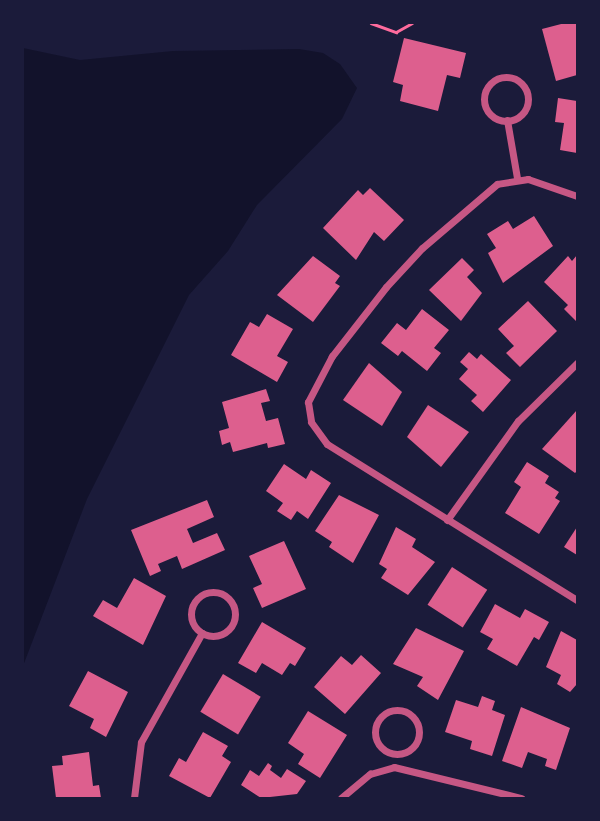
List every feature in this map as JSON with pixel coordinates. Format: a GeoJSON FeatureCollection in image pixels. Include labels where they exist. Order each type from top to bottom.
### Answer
{"type":"FeatureCollection","features":[{"type":"Feature","properties":{"kind":"street"},"geometry":{"type":"LineString","coordinates":[[506,77],[519,81],[528,98],[519,116],[507,120],[492,116],[485,103],[487,88],[506,77]]}},
{"type":"Feature","properties":{"kind":"street"},"geometry":{"type":"LineString","coordinates":[[507,120],[517,178]]}},
{"type":"Feature","properties":{"kind":"street"},"geometry":{"type":"LineString","coordinates":[[577,196],[517,178],[497,184],[422,248],[357,320],[310,392],[311,422],[327,444],[577,600]]}},
{"type":"Feature","properties":{"kind":"street"},"geometry":{"type":"LineString","coordinates":[[447,520],[518,421],[577,363]]}},
{"type":"Feature","properties":{"kind":"street"},"geometry":{"type":"LineString","coordinates":[[209,592],[223,595],[233,606],[233,621],[224,632],[202,633],[193,623],[193,603],[209,592]]}},
{"type":"Feature","properties":{"kind":"street"},"geometry":{"type":"LineString","coordinates":[[134,798],[141,742],[202,633]]}},
{"type":"Feature","properties":{"kind":"street"},"geometry":{"type":"LineString","coordinates":[[398,711],[415,720],[419,733],[414,746],[396,754],[378,742],[376,727],[384,715],[398,711]]}},
{"type":"Feature","properties":{"kind":"street"},"geometry":{"type":"LineString","coordinates":[[394,767],[396,754]]}},
{"type":"Feature","properties":{"kind":"street"},"geometry":{"type":"LineString","coordinates":[[341,798],[370,774],[394,767],[521,798]]}},
{"type":"Feature","properties":{"kind":"path"},"geometry":{"type":"LineString","coordinates":[[371,23],[396,32],[412,23]]}},
{"type":"Feature","properties":{"kind":"shaded area"},"geometry":{"type":"Polygon","coordinates":[[[23,48],[80,60],[173,51],[299,49],[323,53],[340,64],[357,88],[342,119],[257,205],[228,251],[189,295],[87,499],[23,666],[23,48]]]}},
{"type":"Feature","properties":{"kind":"building"},"geometry":{"type":"Polygon","coordinates":[[[577,23],[577,75],[556,81],[542,29],[577,23]]]}},
{"type":"Feature","properties":{"kind":"building"},"geometry":{"type":"Polygon","coordinates":[[[404,38],[466,53],[460,78],[447,75],[438,111],[400,101],[403,85],[393,82],[404,38]]]}},
{"type":"Feature","properties":{"kind":"building"},"geometry":{"type":"Polygon","coordinates":[[[558,98],[577,101],[577,153],[560,150],[564,123],[555,122],[558,98]]]}},
{"type":"Feature","properties":{"kind":"building"},"geometry":{"type":"Polygon","coordinates":[[[370,188],[404,220],[384,241],[374,232],[356,260],[323,228],[358,190],[363,195],[370,188]]]}},
{"type":"Feature","properties":{"kind":"building"},"geometry":{"type":"Polygon","coordinates":[[[534,216],[553,246],[503,283],[488,253],[496,248],[487,234],[508,221],[513,229],[534,216]]]}},
{"type":"Feature","properties":{"kind":"building"},"geometry":{"type":"Polygon","coordinates":[[[577,255],[577,322],[564,309],[568,305],[544,282],[568,256],[572,261],[577,255]]]}},
{"type":"Feature","properties":{"kind":"building"},"geometry":{"type":"Polygon","coordinates":[[[313,256],[340,276],[335,283],[340,286],[313,322],[277,295],[313,256]]]}},
{"type":"Feature","properties":{"kind":"building"},"geometry":{"type":"Polygon","coordinates":[[[462,258],[474,270],[467,277],[482,293],[461,321],[429,290],[462,258]]]}},
{"type":"Feature","properties":{"kind":"building"},"geometry":{"type":"Polygon","coordinates":[[[528,301],[557,331],[520,367],[506,353],[514,346],[498,329],[528,301]]]}},
{"type":"Feature","properties":{"kind":"building"},"geometry":{"type":"Polygon","coordinates":[[[422,309],[449,330],[434,348],[441,353],[427,371],[402,351],[398,356],[381,343],[397,323],[406,330],[422,309]]]}},
{"type":"Feature","properties":{"kind":"building"},"geometry":{"type":"Polygon","coordinates":[[[267,314],[293,329],[277,356],[288,362],[277,382],[231,355],[250,322],[259,327],[267,314]]]}},
{"type":"Feature","properties":{"kind":"building"},"geometry":{"type":"Polygon","coordinates":[[[469,352],[477,359],[481,354],[511,380],[483,412],[471,401],[477,395],[459,379],[468,369],[460,362],[469,352]]]}},
{"type":"Feature","properties":{"kind":"building"},"geometry":{"type":"Polygon","coordinates":[[[369,363],[402,392],[382,426],[343,400],[369,363]]]}},
{"type":"Feature","properties":{"kind":"building"},"geometry":{"type":"Polygon","coordinates":[[[266,389],[270,401],[261,403],[266,421],[278,418],[285,444],[268,448],[267,443],[233,452],[230,442],[222,445],[219,431],[229,428],[222,402],[266,389]]]}},
{"type":"Feature","properties":{"kind":"building"},"geometry":{"type":"Polygon","coordinates":[[[428,405],[469,432],[441,467],[407,437],[428,405]]]}},
{"type":"Feature","properties":{"kind":"building"},"geometry":{"type":"Polygon","coordinates":[[[577,410],[577,471],[575,473],[542,449],[577,410]]]}},
{"type":"Feature","properties":{"kind":"building"},"geometry":{"type":"Polygon","coordinates":[[[527,462],[549,476],[545,483],[559,492],[555,498],[560,501],[539,534],[505,513],[521,487],[514,482],[527,462]]]}},
{"type":"Feature","properties":{"kind":"building"},"geometry":{"type":"Polygon","coordinates":[[[284,464],[306,479],[311,470],[331,483],[308,519],[297,511],[291,520],[277,511],[283,503],[266,491],[284,464]]]}},
{"type":"Feature","properties":{"kind":"building"},"geometry":{"type":"Polygon","coordinates":[[[339,495],[379,515],[353,563],[329,547],[332,542],[315,531],[339,495]]]}},
{"type":"Feature","properties":{"kind":"building"},"geometry":{"type":"Polygon","coordinates":[[[207,500],[214,517],[187,529],[193,543],[217,533],[225,550],[182,569],[177,556],[158,564],[161,571],[150,576],[131,530],[207,500]]]}},
{"type":"Feature","properties":{"kind":"building"},"geometry":{"type":"Polygon","coordinates":[[[396,527],[416,539],[412,547],[435,562],[408,595],[381,578],[387,569],[379,564],[396,527]]]}},
{"type":"Feature","properties":{"kind":"building"},"geometry":{"type":"Polygon","coordinates":[[[577,527],[577,555],[564,547],[577,527]]]}},
{"type":"Feature","properties":{"kind":"building"},"geometry":{"type":"Polygon","coordinates":[[[284,541],[306,589],[262,608],[253,588],[262,584],[249,556],[284,541]]]}},
{"type":"Feature","properties":{"kind":"building"},"geometry":{"type":"Polygon","coordinates":[[[452,567],[487,590],[463,628],[427,605],[452,567]]]}},
{"type":"Feature","properties":{"kind":"building"},"geometry":{"type":"Polygon","coordinates":[[[134,578],[166,596],[143,645],[93,616],[103,600],[117,608],[134,578]]]}},
{"type":"Feature","properties":{"kind":"building"},"geometry":{"type":"Polygon","coordinates":[[[495,604],[520,618],[525,609],[549,622],[539,640],[534,637],[517,666],[487,649],[493,639],[480,632],[495,604]]]}},
{"type":"Feature","properties":{"kind":"building"},"geometry":{"type":"Polygon","coordinates":[[[262,622],[306,648],[295,666],[290,663],[282,675],[262,663],[256,673],[238,663],[262,622]]]}},
{"type":"Feature","properties":{"kind":"building"},"geometry":{"type":"Polygon","coordinates":[[[416,628],[464,651],[438,700],[417,686],[423,677],[393,664],[416,628]]]}},
{"type":"Feature","properties":{"kind":"building"},"geometry":{"type":"Polygon","coordinates":[[[561,631],[577,640],[577,684],[570,692],[557,684],[561,675],[546,667],[561,631]]]}},
{"type":"Feature","properties":{"kind":"building"},"geometry":{"type":"Polygon","coordinates":[[[361,655],[381,673],[345,714],[314,687],[341,656],[352,665],[361,655]]]}},
{"type":"Feature","properties":{"kind":"building"},"geometry":{"type":"Polygon","coordinates":[[[88,671],[128,692],[106,737],[90,728],[94,719],[69,706],[88,671]]]}},
{"type":"Feature","properties":{"kind":"building"},"geometry":{"type":"Polygon","coordinates":[[[223,674],[261,697],[238,734],[200,712],[223,674]]]}},
{"type":"Feature","properties":{"kind":"building"},"geometry":{"type":"Polygon","coordinates":[[[482,696],[495,701],[492,710],[505,715],[492,756],[470,749],[472,741],[445,732],[456,700],[478,707],[482,696]]]}},
{"type":"Feature","properties":{"kind":"building"},"geometry":{"type":"Polygon","coordinates":[[[521,707],[570,728],[556,770],[545,766],[547,759],[528,752],[522,768],[502,761],[521,707]]]}},
{"type":"Feature","properties":{"kind":"building"},"geometry":{"type":"Polygon","coordinates":[[[308,711],[347,735],[320,778],[298,764],[304,754],[288,743],[308,711]]]}},
{"type":"Feature","properties":{"kind":"building"},"geometry":{"type":"Polygon","coordinates":[[[203,732],[228,746],[222,756],[231,762],[210,798],[169,776],[179,758],[186,762],[203,732]]]}},
{"type":"Feature","properties":{"kind":"building"},"geometry":{"type":"Polygon","coordinates":[[[89,752],[93,786],[99,785],[101,798],[56,798],[52,766],[63,765],[62,756],[89,752]]]}},
{"type":"Feature","properties":{"kind":"building"},"geometry":{"type":"Polygon","coordinates":[[[268,763],[272,766],[270,770],[281,778],[287,769],[306,781],[297,794],[261,798],[241,785],[250,770],[259,776],[268,763]]]}}]}
